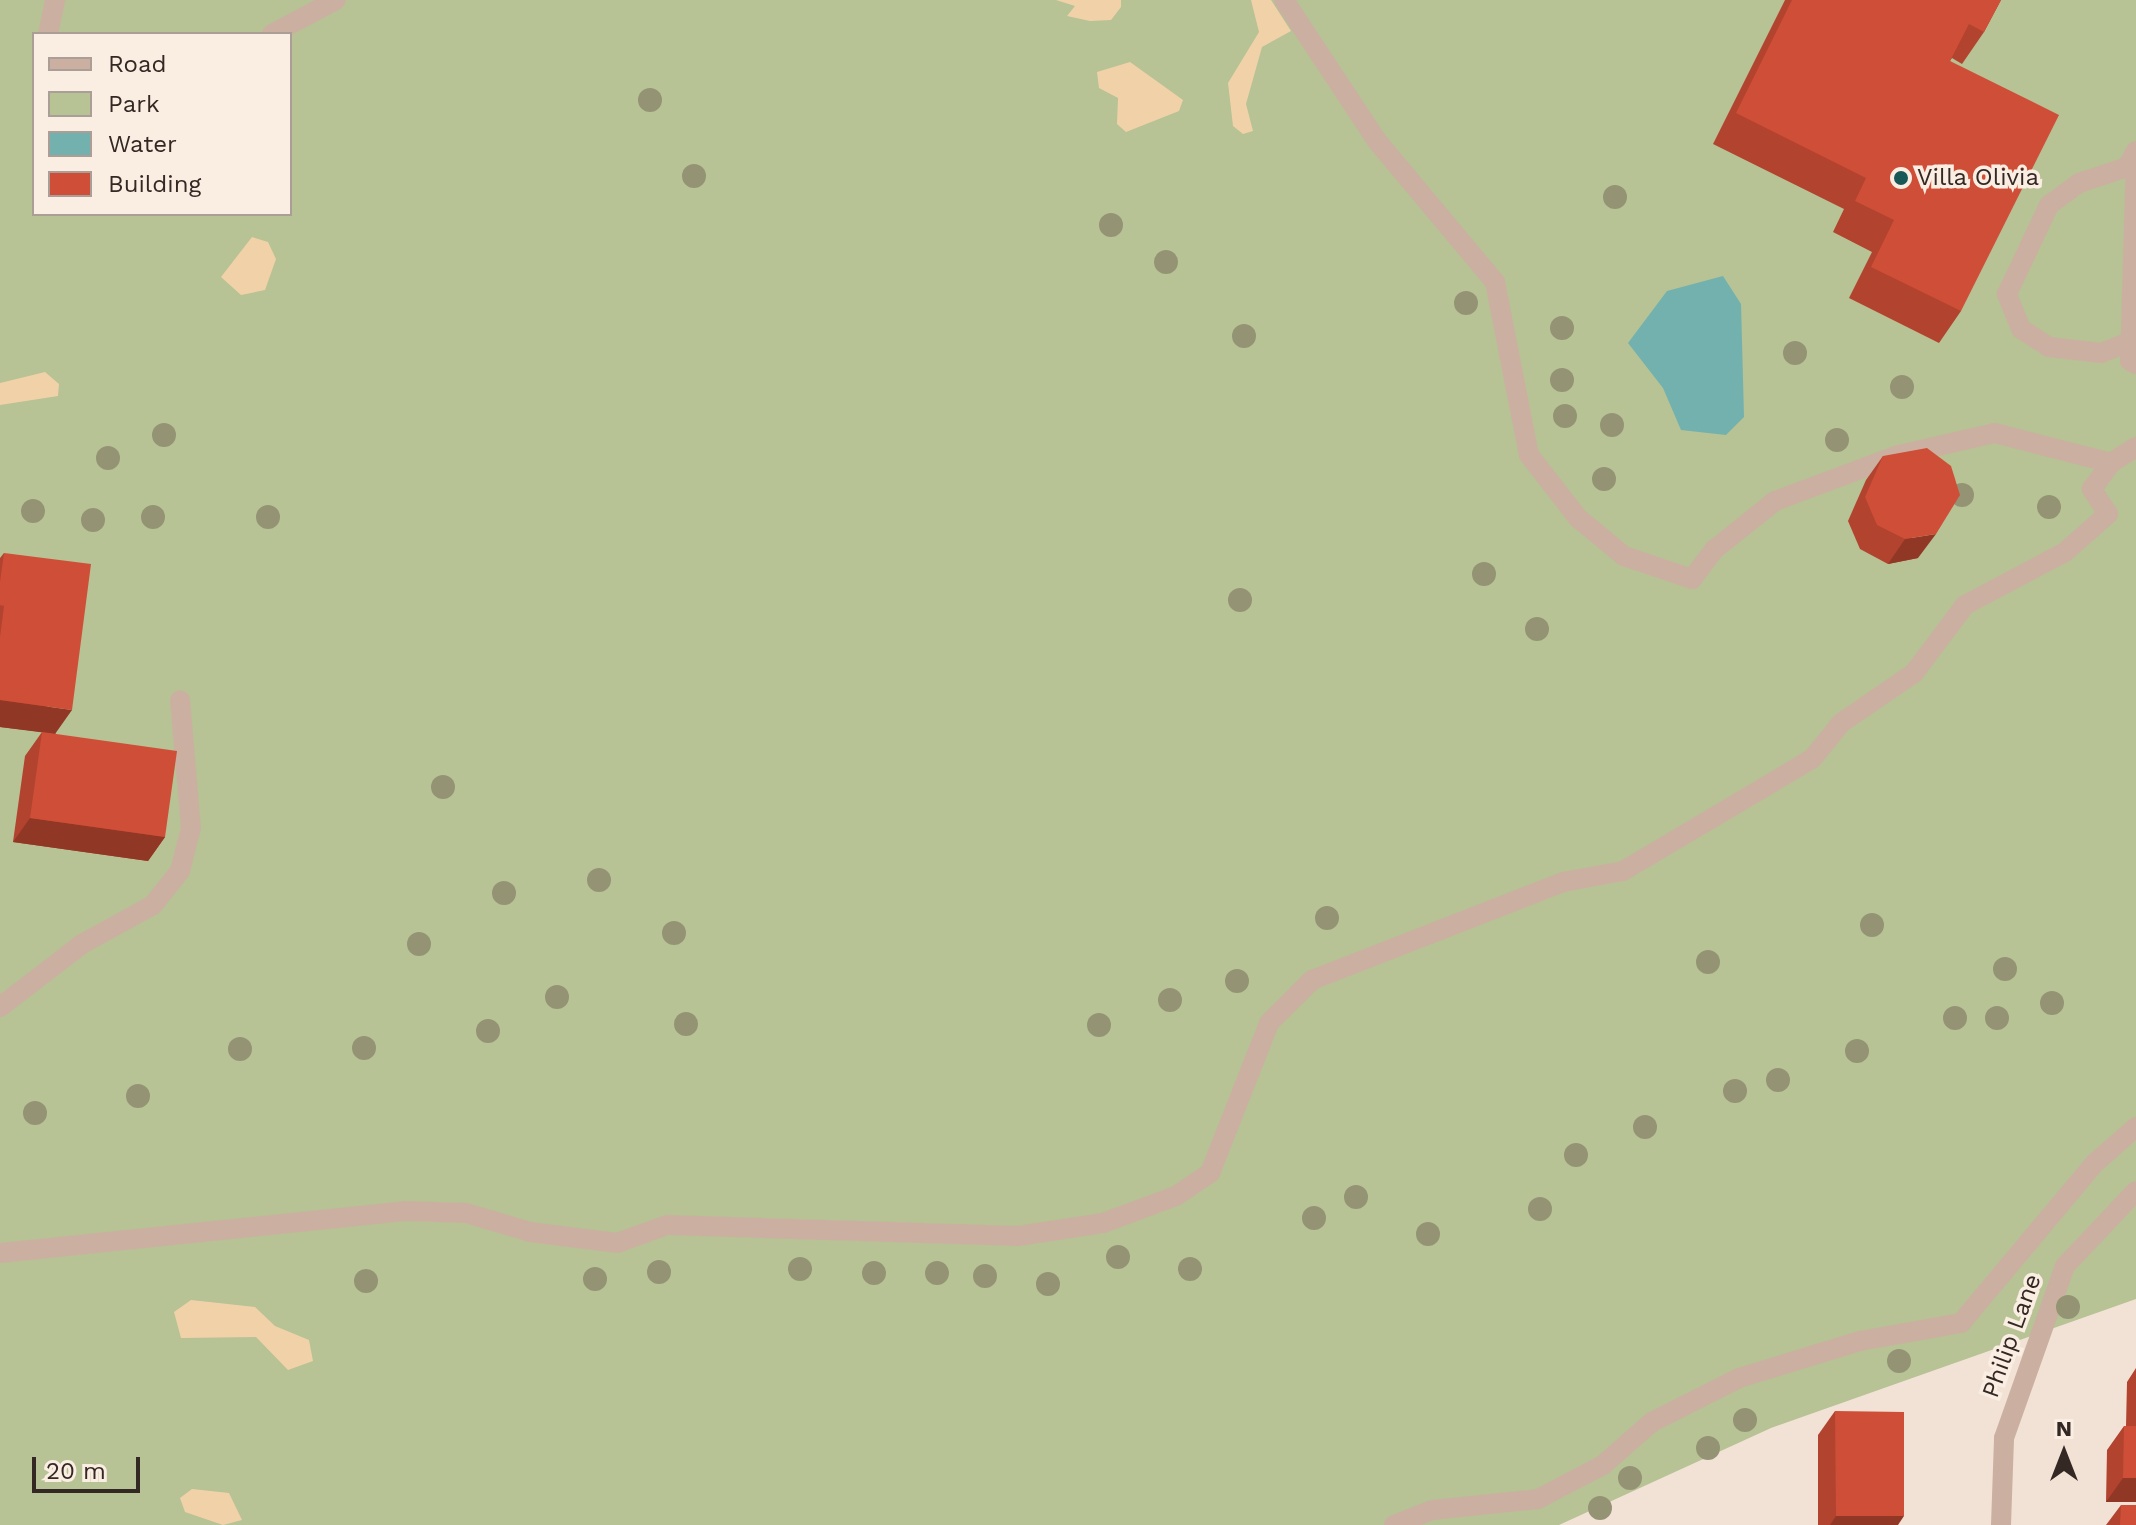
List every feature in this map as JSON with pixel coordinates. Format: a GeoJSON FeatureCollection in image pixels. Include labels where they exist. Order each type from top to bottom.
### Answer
{"type":"FeatureCollection","features":[{"type":"Feature","properties":{"kind":"street"},"geometry":{"type":"LineString","coordinates":[[48,32],[55,0]]}},
{"type":"Feature","properties":{"kind":"street"},"geometry":{"type":"LineString","coordinates":[[276,32],[336,0]]}},
{"type":"Feature","properties":{"kind":"street"},"geometry":{"type":"LineString","coordinates":[[1284,0],[1377,141],[1495,282],[1529,455],[1578,518],[1624,556],[1692,579],[1715,549],[1775,501],[1899,455],[1995,433],[2111,463]]}},
{"type":"Feature","properties":{"kind":"street"},"geometry":{"type":"LineString","coordinates":[[2136,143],[2131,341],[2136,364]]}},
{"type":"Feature","properties":{"kind":"street"},"geometry":{"type":"LineString","coordinates":[[2131,341],[2101,353],[2049,347],[2021,329],[2007,294],[2049,205],[2079,183],[2127,167],[2136,151]]}},
{"type":"Feature","properties":{"kind":"street"},"geometry":{"type":"LineString","coordinates":[[0,1253],[405,1211],[466,1213],[530,1232],[617,1243],[667,1225],[1018,1236],[1103,1223],[1176,1196],[1210,1173],[1269,1023],[1312,980],[1563,882],[1623,871],[1812,759],[1841,723],[1914,673],[1965,605],[2065,552],[2108,514],[2092,489],[2111,463],[2136,447]]}},
{"type":"Feature","properties":{"kind":"street"},"geometry":{"type":"LineString","coordinates":[[0,1007],[82,944],[153,905],[180,871],[191,828],[180,700]]}},
{"type":"Feature","properties":{"kind":"street"},"geometry":{"type":"LineString","coordinates":[[1394,1525],[1432,1510],[1538,1499],[1603,1465],[1652,1422],[1739,1378],[1860,1341],[1961,1323],[2095,1163],[2136,1127]]}},
{"type":"Feature","properties":{"kind":"street","name":"Philip Lane"},"geometry":{"type":"LineString","coordinates":[[2001,1525],[2004,1438],[2065,1266],[2136,1191]]}},
{"type":"Feature","properties":{"kind":"green space"},"geometry":{"type":"Polygon","coordinates":[[[0,0],[2136,0],[2136,1299],[1771,1428],[1559,1525],[0,1525],[0,0]]]}},
{"type":"Feature","properties":{"kind":"sand"},"geometry":{"type":"Polygon","coordinates":[[[1056,0],[1121,0],[1121,7],[1111,20],[1090,21],[1067,16],[1075,6],[1056,0]]]}},
{"type":"Feature","properties":{"kind":"sand"},"geometry":{"type":"Polygon","coordinates":[[[1251,0],[1271,0],[1291,31],[1262,47],[1246,104],[1253,131],[1243,134],[1233,126],[1228,83],[1259,32],[1251,0]]]}},
{"type":"Feature","properties":{"kind":"sand"},"geometry":{"type":"Polygon","coordinates":[[[1130,62],[1183,100],[1179,111],[1126,132],[1117,124],[1118,98],[1099,88],[1097,72],[1130,62]]]}},
{"type":"Feature","properties":{"kind":"sand"},"geometry":{"type":"Polygon","coordinates":[[[252,237],[268,242],[276,259],[265,290],[241,295],[221,277],[252,237]]]}},
{"type":"Feature","properties":{"kind":"sand"},"geometry":{"type":"Polygon","coordinates":[[[45,372],[59,384],[58,396],[0,405],[0,383],[45,372]]]}},
{"type":"Feature","properties":{"kind":"sand"},"geometry":{"type":"Polygon","coordinates":[[[191,1300],[255,1307],[275,1326],[309,1340],[313,1361],[288,1370],[256,1337],[181,1338],[174,1312],[191,1300]]]}},
{"type":"Feature","properties":{"kind":"sand"},"geometry":{"type":"Polygon","coordinates":[[[192,1489],[229,1493],[242,1520],[223,1525],[185,1512],[180,1498],[192,1489]]]}},
{"type":"Feature","properties":{"kind":"water"},"geometry":{"type":"Polygon","coordinates":[[[1723,276],[1741,304],[1744,417],[1726,435],[1681,430],[1663,388],[1628,343],[1667,291],[1723,276]]]}},
{"type":"Feature","properties":{"kind":"building","name":"Villa Olivia"},"geometry":{"type":"Polygon","coordinates":[[[1792,0],[2001,0],[1984,32],[1969,24],[1950,61],[2059,115],[1961,311],[1871,267],[1894,220],[1855,201],[1866,178],[1736,113],[1792,0]]]}},
{"type":"Feature","properties":{"kind":"building"},"geometry":{"type":"Polygon","coordinates":[[[1927,448],[1951,466],[1960,495],[1936,534],[1905,539],[1877,525],[1865,497],[1883,456],[1927,448]]]}},
{"type":"Feature","properties":{"kind":"building"},"geometry":{"type":"Polygon","coordinates":[[[4,553],[91,564],[72,710],[0,700],[0,637],[4,606],[0,605],[0,582],[4,553]]]}},
{"type":"Feature","properties":{"kind":"building"},"geometry":{"type":"Polygon","coordinates":[[[42,732],[177,751],[165,837],[30,818],[42,732]]]}},
{"type":"Feature","properties":{"kind":"building"},"geometry":{"type":"Polygon","coordinates":[[[1835,1411],[1904,1412],[1904,1516],[1836,1516],[1835,1411]]]}},
{"type":"Feature","properties":{"kind":"building"},"geometry":{"type":"Polygon","coordinates":[[[2124,1426],[2136,1426],[2136,1478],[2123,1478],[2124,1426]]]}},
{"type":"Feature","properties":{"kind":"building"},"geometry":{"type":"Polygon","coordinates":[[[2121,1505],[2136,1505],[2136,1525],[2120,1525],[2121,1505]]]}},
{"type":"Feature","properties":{"kind":"place","name":"Villa Olivia"},"geometry":{"type":"Point","coordinates":[1901,178]}}]}
